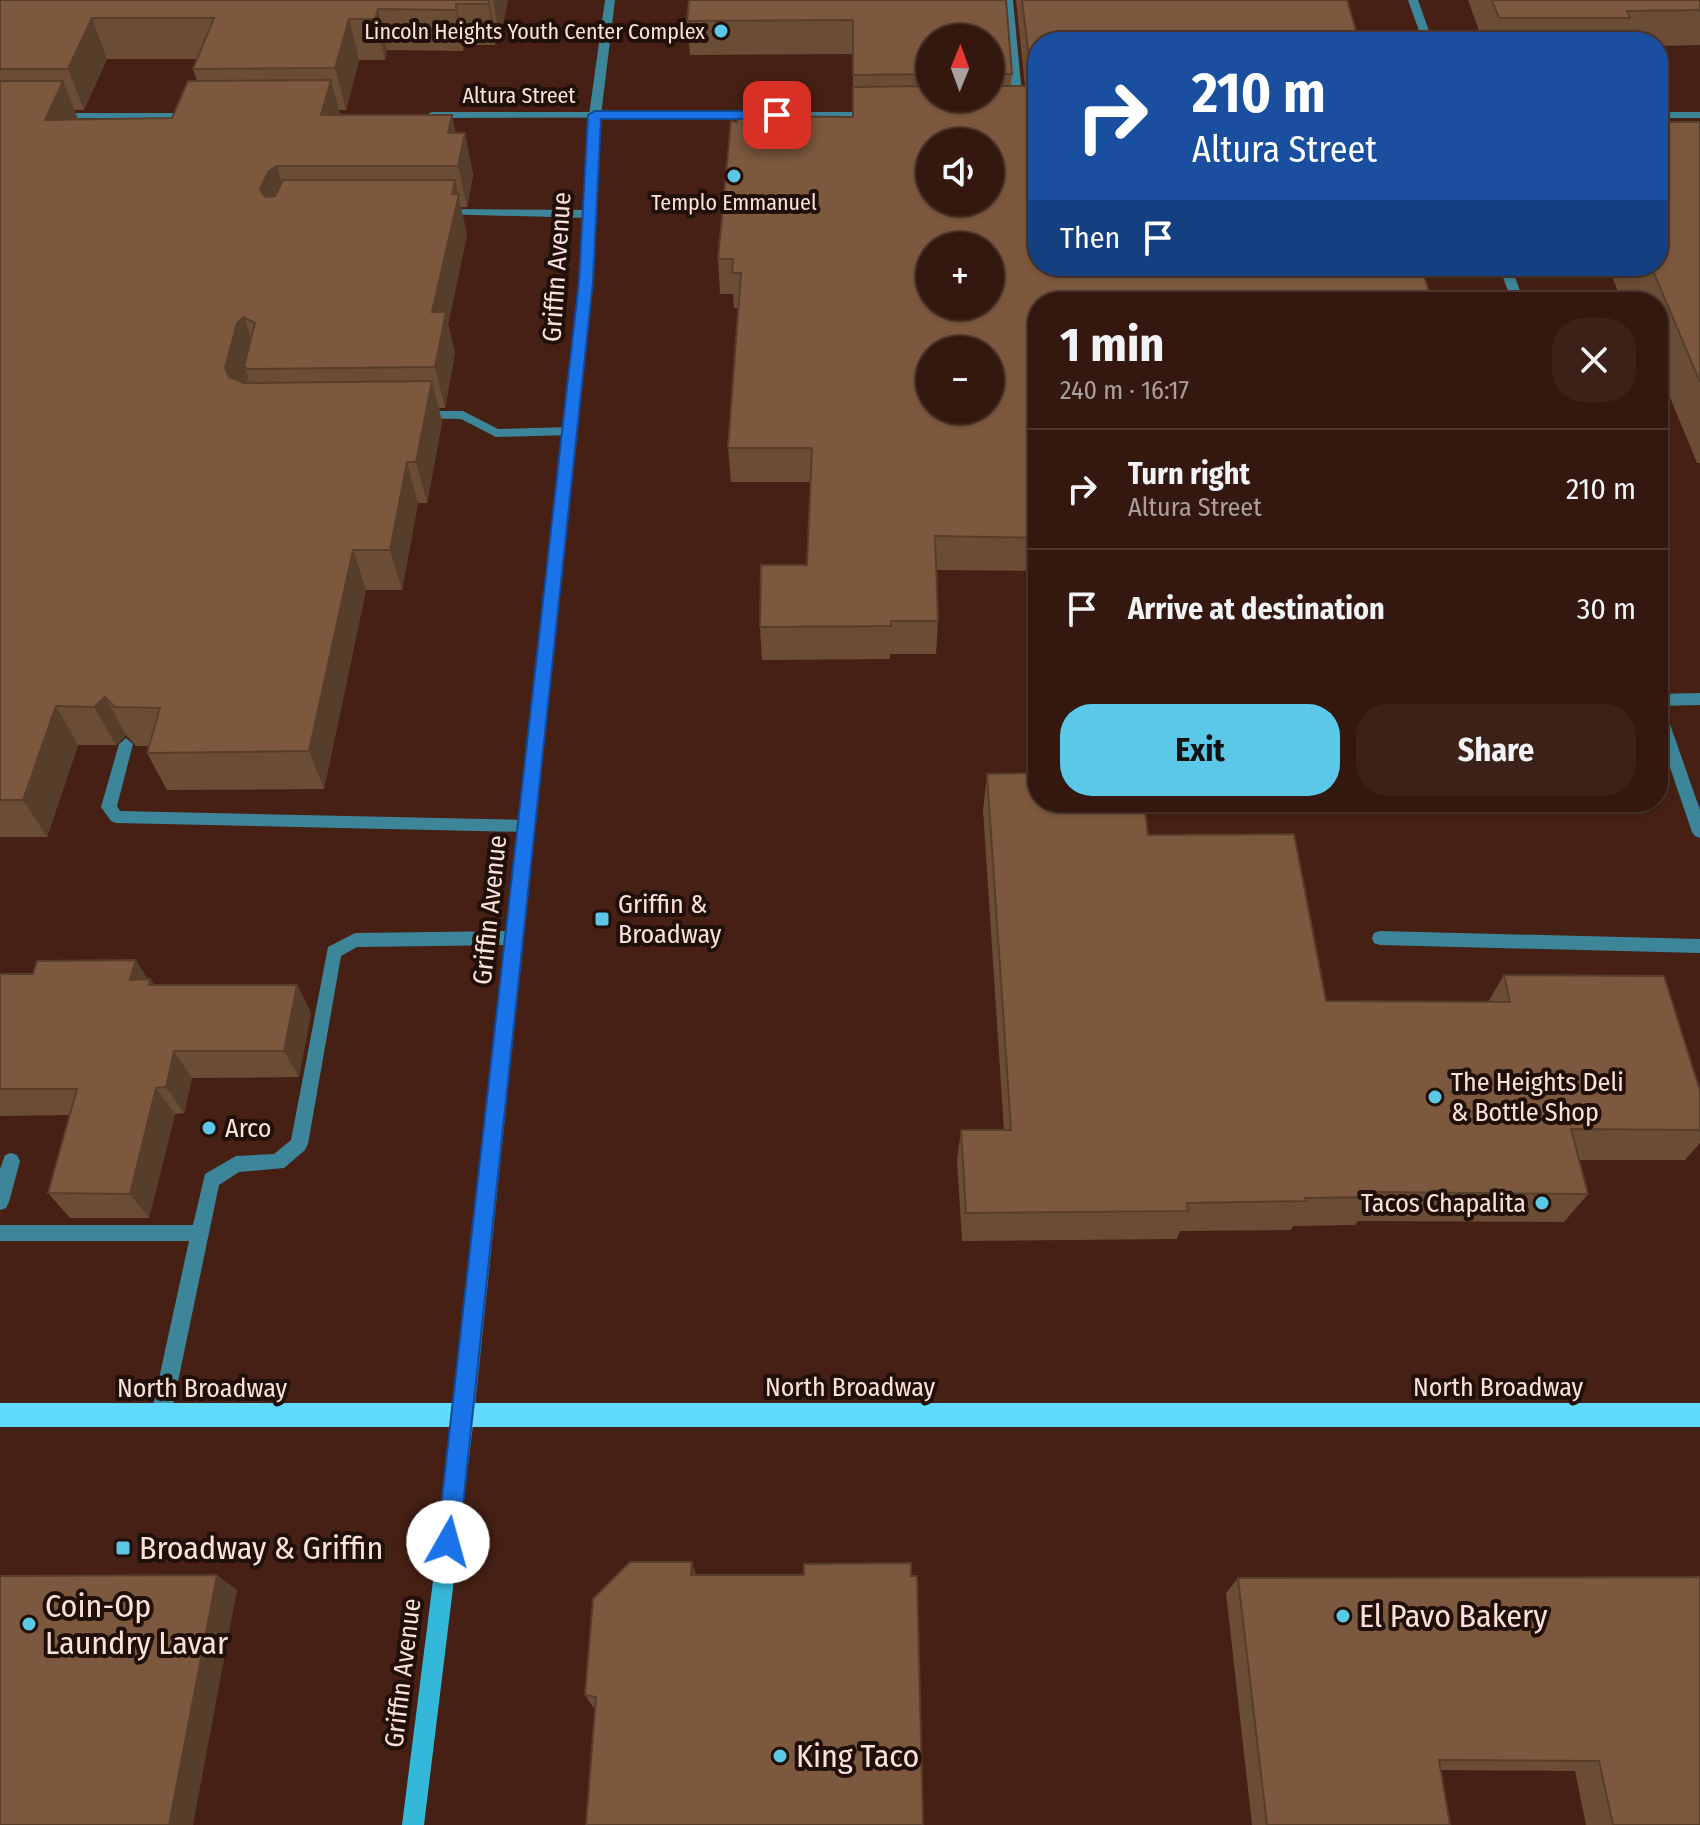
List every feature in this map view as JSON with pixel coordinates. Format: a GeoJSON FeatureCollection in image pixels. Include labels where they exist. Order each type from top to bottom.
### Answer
{"type":"FeatureCollection","features":[{"type":"Feature","properties":{"kind":"main road","name":"North Broadway"},"geometry":{"type":"LineString","coordinates":[[0,1415],[1700,1415]]}},
{"type":"Feature","properties":{"kind":"main road","name":"Griffin Avenue"},"geometry":{"type":"LineString","coordinates":[[413,1825],[464,1416]]}},
{"type":"Feature","properties":{"kind":"street","name":"Griffin Avenue"},"geometry":{"type":"LineString","coordinates":[[464,1416],[586,281],[595,115],[610,0]]}},
{"type":"Feature","properties":{"kind":"street"},"geometry":{"type":"LineString","coordinates":[[1004,115],[1024,115],[1008,0]]}},
{"type":"Feature","properties":{"kind":"street"},"geometry":{"type":"LineString","coordinates":[[1413,0],[1424,32]]}},
{"type":"Feature","properties":{"kind":"street"},"geometry":{"type":"LineString","coordinates":[[47,116],[203,115]]}},
{"type":"Feature","properties":{"kind":"street","name":"Altura Street"},"geometry":{"type":"LineString","coordinates":[[422,115],[878,115]]}},
{"type":"Feature","properties":{"kind":"street"},"geometry":{"type":"LineString","coordinates":[[1668,115],[1700,115]]}},
{"type":"Feature","properties":{"kind":"street"},"geometry":{"type":"LineString","coordinates":[[427,212],[590,214]]}},
{"type":"Feature","properties":{"kind":"street"},"geometry":{"type":"LineString","coordinates":[[400,415],[463,415],[496,433],[570,431]]}},
{"type":"Feature","properties":{"kind":"street"},"geometry":{"type":"LineString","coordinates":[[1668,700],[1700,699]]}},
{"type":"Feature","properties":{"kind":"street"},"geometry":{"type":"LineString","coordinates":[[1668,739],[1700,832]]}},
{"type":"Feature","properties":{"kind":"street"},"geometry":{"type":"LineString","coordinates":[[126,744],[109,807],[116,817],[527,826]]}},
{"type":"Feature","properties":{"kind":"street"},"geometry":{"type":"LineString","coordinates":[[161,1415],[211,1180],[236,1164],[278,1162],[299,1144],[334,952],[355,940],[515,938]]}},
{"type":"Feature","properties":{"kind":"street"},"geometry":{"type":"LineString","coordinates":[[1380,938],[1700,946]]}},
{"type":"Feature","properties":{"kind":"street"},"geometry":{"type":"LineString","coordinates":[[0,1202],[11,1161]]}},
{"type":"Feature","properties":{"kind":"street"},"geometry":{"type":"LineString","coordinates":[[0,1233],[200,1233]]}},
{"type":"Feature","properties":{"kind":"building"},"geometry":{"type":"Polygon","coordinates":[[[0,0],[489,0],[488,4],[456,4],[456,10],[378,9],[375,19],[349,19],[335,68],[193,69],[214,18],[92,18],[68,69],[0,69],[0,0]]]}},
{"type":"Feature","properties":{"kind":"building"},"geometry":{"type":"Polygon","coordinates":[[[689,0],[1006,0],[1012,74],[1004,74],[1004,24],[916,24],[916,74],[853,75],[853,20],[687,21],[689,0]]]}},
{"type":"Feature","properties":{"kind":"building"},"geometry":{"type":"Polygon","coordinates":[[[1022,0],[1347,0],[1356,32],[1028,32],[1028,49],[1022,0]]]}},
{"type":"Feature","properties":{"kind":"building"},"geometry":{"type":"Polygon","coordinates":[[[1492,0],[1700,0],[1700,10],[1627,11],[1630,18],[1499,18],[1492,0]]]}},
{"type":"Feature","properties":{"kind":"building"},"geometry":{"type":"Polygon","coordinates":[[[331,80],[321,115],[452,115],[448,133],[465,133],[458,166],[277,166],[268,172],[260,190],[265,197],[275,196],[283,180],[455,180],[452,194],[459,194],[432,312],[446,312],[435,367],[248,369],[244,366],[255,323],[244,317],[237,323],[225,368],[229,377],[244,383],[432,381],[416,462],[407,462],[390,550],[353,550],[309,751],[147,753],[160,708],[115,707],[105,697],[94,707],[56,706],[23,800],[0,800],[0,81],[63,81],[45,120],[172,118],[188,81],[331,80]]]}},
{"type":"Feature","properties":{"kind":"building"},"geometry":{"type":"Polygon","coordinates":[[[916,86],[916,112],[1004,112],[1004,86],[1028,86],[1028,276],[1424,276],[1429,292],[1028,292],[1028,538],[935,536],[938,621],[891,621],[891,626],[760,627],[761,565],[807,565],[812,448],[728,448],[741,273],[732,273],[733,259],[718,259],[731,121],[737,122],[737,116],[853,117],[853,87],[916,86]]]}},
{"type":"Feature","properties":{"kind":"building"},"geometry":{"type":"Polygon","coordinates":[[[1668,122],[1700,122],[1700,382],[1668,306],[1668,292],[1662,292],[1655,276],[1668,276],[1668,122]]]}},
{"type":"Feature","properties":{"kind":"building"},"geometry":{"type":"Polygon","coordinates":[[[1028,773],[1028,812],[1145,812],[1148,835],[1294,834],[1326,1001],[1510,1002],[1504,975],[1664,976],[1700,1091],[1700,1130],[1571,1129],[1588,1194],[1371,1192],[1372,1197],[1305,1198],[1306,1201],[1187,1203],[1188,1211],[966,1213],[961,1130],[1011,1130],[987,774],[1028,773]]]}},
{"type":"Feature","properties":{"kind":"building"},"geometry":{"type":"Polygon","coordinates":[[[136,960],[130,980],[150,979],[149,985],[297,985],[284,1051],[174,1051],[166,1087],[156,1088],[130,1194],[48,1193],[77,1089],[0,1089],[0,974],[33,974],[37,961],[136,960]]]}},
{"type":"Feature","properties":{"kind":"building"},"geometry":{"type":"Polygon","coordinates":[[[630,1562],[692,1562],[691,1575],[804,1575],[804,1564],[911,1563],[911,1576],[917,1576],[923,1825],[586,1825],[596,1697],[585,1695],[593,1599],[630,1562]]]}},
{"type":"Feature","properties":{"kind":"building"},"geometry":{"type":"Polygon","coordinates":[[[217,1575],[169,1825],[0,1825],[0,1576],[217,1575]]]}},
{"type":"Feature","properties":{"kind":"building"},"geometry":{"type":"Polygon","coordinates":[[[1700,1577],[1700,1825],[1613,1825],[1599,1761],[1439,1760],[1450,1825],[1267,1825],[1238,1578],[1700,1577]]]}},
{"type":"Feature","properties":{"kind":"place","name":"Lincoln Heights Youth Center Complex"},"geometry":{"type":"Point","coordinates":[721,31]}},
{"type":"Feature","properties":{"kind":"place","name":"Templo Emmanuel"},"geometry":{"type":"Point","coordinates":[734,176]}},
{"type":"Feature","properties":{"kind":"place","name":"Griffin & Broadway"},"geometry":{"type":"Point","coordinates":[602,919]}},
{"type":"Feature","properties":{"kind":"place","name":"The Heights Deli & Bottle Shop"},"geometry":{"type":"Point","coordinates":[1435,1097]}},
{"type":"Feature","properties":{"kind":"place","name":"Arco"},"geometry":{"type":"Point","coordinates":[209,1128]}},
{"type":"Feature","properties":{"kind":"place","name":"Tacos Chapalita"},"geometry":{"type":"Point","coordinates":[1542,1203]}},
{"type":"Feature","properties":{"kind":"place","name":"Broadway & Griffin"},"geometry":{"type":"Point","coordinates":[123,1548]}},
{"type":"Feature","properties":{"kind":"place","name":"El Pavo Bakery"},"geometry":{"type":"Point","coordinates":[1343,1616]}},
{"type":"Feature","properties":{"kind":"place","name":"Coin-Op Laundry Lavar"},"geometry":{"type":"Point","coordinates":[29,1624]}},
{"type":"Feature","properties":{"kind":"place","name":"King Taco"},"geometry":{"type":"Point","coordinates":[780,1756]}},
{"type":"Feature","properties":{"kind":"route"},"geometry":{"type":"LineString","coordinates":[[448,1542],[586,281],[595,115],[777,115]]}}]}
